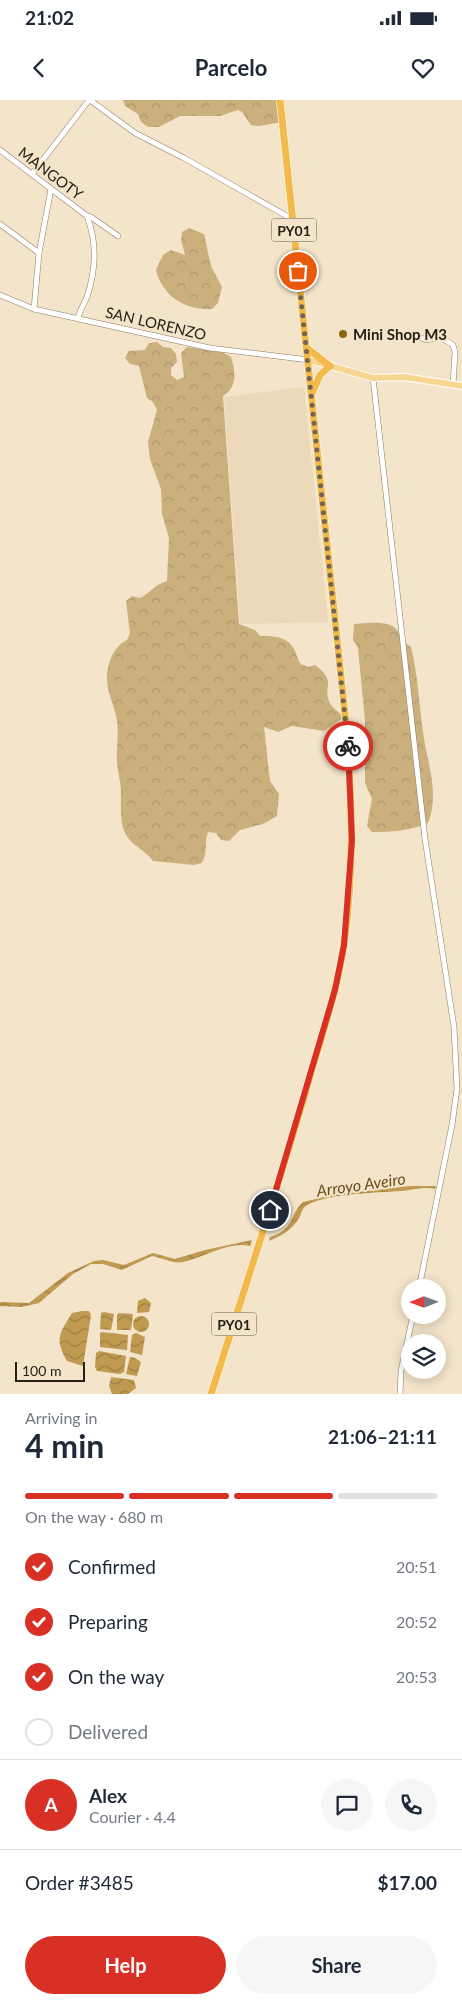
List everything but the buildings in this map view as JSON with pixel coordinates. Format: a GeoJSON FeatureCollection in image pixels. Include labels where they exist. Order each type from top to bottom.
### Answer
{"type":"FeatureCollection","features":[{"type":"Feature","properties":{"kind":"highway","name":"PY01"},"geometry":{"type":"LineString","coordinates":[[211,1394],[264,1228],[335,990],[344,945],[352,840],[350,778],[308,348],[280,100]]}},
{"type":"Feature","properties":{"kind":"highway"},"geometry":{"type":"LineString","coordinates":[[308,348],[330,366],[320,375],[312,394]]}},
{"type":"Feature","properties":{"kind":"main road"},"geometry":{"type":"LineString","coordinates":[[309,360],[372,378],[404,377],[462,386]]}},
{"type":"Feature","properties":{"kind":"street"},"geometry":{"type":"LineString","coordinates":[[32,174],[90,100],[135,133],[184,158],[292,219]]}},
{"type":"Feature","properties":{"kind":"street","name":"MANGOTY"},"geometry":{"type":"LineString","coordinates":[[0,150],[87,216],[118,236]]}},
{"type":"Feature","properties":{"kind":"street"},"geometry":{"type":"LineString","coordinates":[[34,309],[39,253],[51,189]]}},
{"type":"Feature","properties":{"kind":"street","name":"MANGOTY"},"geometry":{"type":"LineString","coordinates":[[78,318],[90,286],[94,254],[93,231],[87,216]]}},
{"type":"Feature","properties":{"kind":"street"},"geometry":{"type":"LineString","coordinates":[[0,224],[39,253]]}},
{"type":"Feature","properties":{"kind":"street","name":"SAN LORENZO"},"geometry":{"type":"LineString","coordinates":[[0,296],[34,309],[210,348],[309,360]]}},
{"type":"Feature","properties":{"kind":"street"},"geometry":{"type":"LineString","coordinates":[[419,336],[426,340],[436,336],[440,337],[453,346],[455,352],[453,385]]}},
{"type":"Feature","properties":{"kind":"street"},"geometry":{"type":"LineString","coordinates":[[372,378],[425,839],[454,1027],[457,1089],[421,1279]]}},
{"type":"Feature","properties":{"kind":"street"},"geometry":{"type":"LineString","coordinates":[[400,1394],[401,1371],[411,1324]]}},
{"type":"Feature","properties":{"kind":"shaded area"},"geometry":{"type":"Polygon","coordinates":[[[304,387],[328,622],[240,624],[224,397],[304,387]]]}},
{"type":"Feature","properties":{"kind":"green space"},"geometry":{"type":"Polygon","coordinates":[[[123,100],[279,100],[286,116],[282,122],[259,126],[251,125],[242,112],[238,110],[220,116],[180,116],[159,127],[148,127],[141,122],[138,114],[125,106],[123,100]]]}},
{"type":"Feature","properties":{"kind":"green space"},"geometry":{"type":"Polygon","coordinates":[[[189,228],[204,234],[211,266],[222,287],[218,303],[212,309],[193,307],[177,300],[164,288],[156,270],[163,255],[171,250],[185,255],[181,240],[182,232],[189,228]]]}},
{"type":"Feature","properties":{"kind":"green space"},"geometry":{"type":"Polygon","coordinates":[[[157,342],[163,347],[171,348],[176,354],[177,362],[171,368],[171,375],[177,380],[184,377],[181,353],[187,347],[222,352],[231,357],[234,368],[233,384],[228,393],[223,396],[239,624],[255,630],[260,636],[275,637],[288,641],[301,664],[308,667],[315,665],[322,671],[328,681],[327,692],[330,703],[343,718],[324,731],[292,726],[278,732],[264,727],[270,781],[279,794],[277,816],[263,824],[240,830],[229,841],[221,840],[216,833],[208,832],[204,859],[202,863],[194,865],[153,861],[145,852],[132,843],[123,828],[121,819],[121,790],[117,763],[117,721],[107,681],[110,660],[115,650],[127,640],[130,633],[126,601],[132,596],[140,598],[167,581],[169,538],[162,514],[161,489],[150,459],[148,442],[157,410],[153,402],[147,398],[139,366],[130,364],[125,358],[129,351],[145,350],[149,343],[157,342]]]}},
{"type":"Feature","properties":{"kind":"green space"},"geometry":{"type":"Polygon","coordinates":[[[377,623],[393,626],[411,647],[433,789],[433,800],[428,823],[421,826],[386,832],[372,832],[367,826],[372,799],[365,783],[365,721],[358,648],[353,640],[354,624],[377,623]]]}},
{"type":"Feature","properties":{"kind":"water"},"geometry":{"type":"Polygon","coordinates":[[[410,1186],[436,1186],[435,1189],[422,1188],[353,1194],[317,1201],[305,1206],[299,1218],[290,1229],[269,1241],[270,1237],[278,1234],[288,1226],[303,1202],[333,1195],[410,1186]]]}},
{"type":"Feature","properties":{"kind":"water"},"geometry":{"type":"Polygon","coordinates":[[[252,1240],[250,1246],[241,1245],[224,1248],[183,1262],[171,1262],[152,1256],[122,1270],[103,1264],[91,1264],[73,1274],[39,1303],[22,1307],[0,1306],[0,1302],[29,1303],[68,1273],[94,1261],[103,1260],[124,1265],[153,1253],[175,1259],[205,1250],[252,1240]]]}},
{"type":"Feature","properties":{"kind":"water"},"geometry":{"type":"Polygon","coordinates":[[[145,1298],[151,1303],[149,1312],[137,1313],[138,1301],[145,1298]]]}},
{"type":"Feature","properties":{"kind":"water"},"geometry":{"type":"Polygon","coordinates":[[[89,1311],[91,1315],[83,1366],[67,1361],[60,1341],[62,1331],[72,1313],[89,1311]]]}},
{"type":"Feature","properties":{"kind":"water"},"geometry":{"type":"Polygon","coordinates":[[[101,1313],[114,1314],[111,1330],[100,1329],[101,1313]]]}},
{"type":"Feature","properties":{"kind":"water"},"geometry":{"type":"Polygon","coordinates":[[[119,1313],[133,1314],[131,1330],[117,1330],[117,1315],[119,1313]]]}},
{"type":"Feature","properties":{"kind":"water"},"geometry":{"type":"Polygon","coordinates":[[[138,1316],[144,1316],[149,1321],[147,1330],[138,1332],[133,1327],[133,1321],[138,1316]]]}},
{"type":"Feature","properties":{"kind":"water"},"geometry":{"type":"Polygon","coordinates":[[[100,1333],[128,1335],[127,1350],[100,1347],[100,1333]]]}},
{"type":"Feature","properties":{"kind":"water"},"geometry":{"type":"Polygon","coordinates":[[[136,1333],[145,1337],[142,1355],[130,1352],[132,1335],[136,1333]]]}},
{"type":"Feature","properties":{"kind":"water"},"geometry":{"type":"Polygon","coordinates":[[[99,1351],[126,1356],[124,1372],[120,1374],[97,1371],[95,1367],[96,1353],[99,1351]]]}},
{"type":"Feature","properties":{"kind":"water"},"geometry":{"type":"Polygon","coordinates":[[[130,1357],[141,1362],[137,1376],[126,1374],[130,1357]]]}},
{"type":"Feature","properties":{"kind":"water"},"geometry":{"type":"Polygon","coordinates":[[[111,1377],[134,1380],[136,1388],[128,1394],[112,1394],[109,1386],[111,1377]]]}},
{"type":"Feature","properties":{"kind":"way so far"},"geometry":{"type":"LineString","coordinates":[[298,271],[348,746]]}},
{"type":"Feature","properties":{"kind":"place","name":"Mini Shop M3"},"geometry":{"type":"Point","coordinates":[343,334]}},
{"type":"Feature","properties":{"kind":"route"},"geometry":{"type":"LineString","coordinates":[[270,1210],[287,1158],[335,990],[344,945],[349,900],[352,840],[348,746]]}},
{"type":"Feature","properties":{"kind":"water label","name":"Arroyo Aveiro"},"geometry":{"type":"Point","coordinates":[361,1184]}}]}
